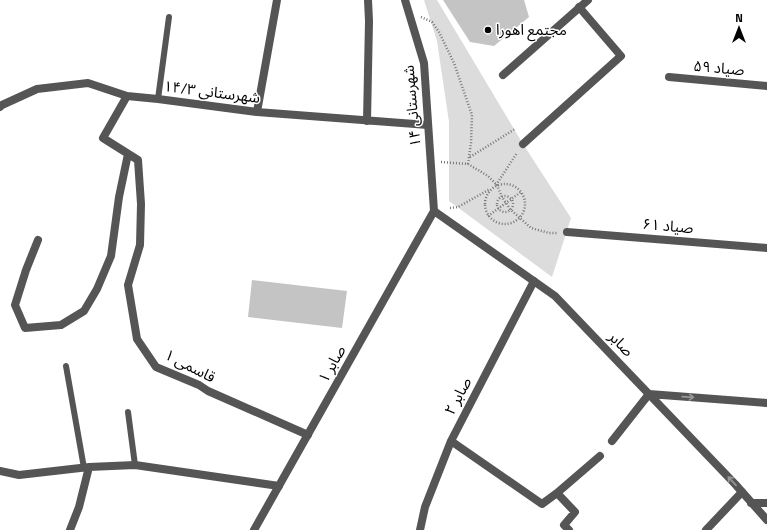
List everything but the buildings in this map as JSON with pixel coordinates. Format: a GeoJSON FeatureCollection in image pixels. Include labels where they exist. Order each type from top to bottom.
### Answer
{"type":"FeatureCollection","features":[{"type":"Feature","properties":{"kind":"street"},"geometry":{"type":"LineString","coordinates":[[257,112],[277,0]]}},
{"type":"Feature","properties":{"kind":"street"},"geometry":{"type":"LineString","coordinates":[[367,121],[368,0]]}},
{"type":"Feature","properties":{"kind":"street","name":"شهرستانی ۱۴"},"geometry":{"type":"LineString","coordinates":[[405,0],[424,62],[434,212]]}},
{"type":"Feature","properties":{"kind":"street"},"geometry":{"type":"LineString","coordinates":[[503,75],[588,0]]}},
{"type":"Feature","properties":{"kind":"street"},"geometry":{"type":"LineString","coordinates":[[523,144],[621,56],[579,7]]}},
{"type":"Feature","properties":{"kind":"street","name":"صیاد ۵۹"},"geometry":{"type":"LineString","coordinates":[[669,77],[767,86]]}},
{"type":"Feature","properties":{"kind":"street","name":"شهرستانی ۱۴/۳"},"geometry":{"type":"LineString","coordinates":[[0,107],[37,89],[88,83],[127,96],[257,112],[428,125]]}},
{"type":"Feature","properties":{"kind":"street"},"geometry":{"type":"LineString","coordinates":[[38,240],[26,270],[15,305],[25,328],[61,325],[84,311],[98,288],[111,256],[119,197],[128,154],[103,138],[127,96]]}},
{"type":"Feature","properties":{"kind":"street","name":"قاسمی ۱"},"geometry":{"type":"LineString","coordinates":[[128,154],[138,160],[141,204],[140,245],[128,286],[137,339],[156,367],[308,435]]}},
{"type":"Feature","properties":{"kind":"street","name":"صابر ۱"},"geometry":{"type":"LineString","coordinates":[[254,530],[434,212]]}},
{"type":"Feature","properties":{"kind":"street","name":"صابر"},"geometry":{"type":"LineString","coordinates":[[434,212],[555,296],[767,520]]}},
{"type":"Feature","properties":{"kind":"street","name":"صیاد ۶۱"},"geometry":{"type":"LineString","coordinates":[[567,232],[767,248]]}},
{"type":"Feature","properties":{"kind":"street","name":"صابر ۲"},"geometry":{"type":"LineString","coordinates":[[420,530],[425,507],[451,441],[534,281]]}},
{"type":"Feature","properties":{"kind":"street"},"geometry":{"type":"LineString","coordinates":[[612,441],[649,394],[767,403]]}},
{"type":"Feature","properties":{"kind":"street"},"geometry":{"type":"LineString","coordinates":[[451,441],[542,504],[600,456]]}},
{"type":"Feature","properties":{"kind":"street"},"geometry":{"type":"LineString","coordinates":[[0,471],[19,475],[87,467],[135,464],[279,486]]}},
{"type":"Feature","properties":{"kind":"street"},"geometry":{"type":"LineString","coordinates":[[70,530],[79,508],[87,467]]}},
{"type":"Feature","properties":{"kind":"street"},"geometry":{"type":"LineString","coordinates":[[706,530],[742,492]]}},
{"type":"Feature","properties":{"kind":"street"},"geometry":{"type":"LineString","coordinates":[[557,493],[575,512],[564,525],[569,530]]}},
{"type":"Feature","properties":{"kind":"street"},"geometry":{"type":"LineString","coordinates":[[751,503],[767,503]]}},
{"type":"Feature","properties":{"kind":"lane"},"geometry":{"type":"LineString","coordinates":[[158,99],[169,16]]}},
{"type":"Feature","properties":{"kind":"lane"},"geometry":{"type":"LineString","coordinates":[[66,366],[87,467]]}},
{"type":"Feature","properties":{"kind":"lane"},"geometry":{"type":"LineString","coordinates":[[128,412],[135,464]]}},
{"type":"Feature","properties":{"kind":"path"},"geometry":{"type":"LineString","coordinates":[[409,12],[432,22],[439,32],[454,64],[472,115],[471,143],[468,164]]}},
{"type":"Feature","properties":{"kind":"path"},"geometry":{"type":"LineString","coordinates":[[469,157],[515,129]]}},
{"type":"Feature","properties":{"kind":"path"},"geometry":{"type":"LineString","coordinates":[[434,212],[458,207],[496,185],[506,183],[514,186],[521,192],[525,200],[525,209],[520,217],[513,223],[504,224],[495,222],[488,216],[484,208],[485,198],[489,190],[496,185],[523,144]]}},
{"type":"Feature","properties":{"kind":"path"},"geometry":{"type":"LineString","coordinates":[[430,161],[468,164],[488,176],[496,185],[510,209],[532,228],[549,233],[567,232]]}},
{"type":"Feature","properties":{"kind":"path"},"geometry":{"type":"LineString","coordinates":[[488,216],[521,192]]}},
{"type":"Feature","properties":{"kind":"path"},"geometry":{"type":"LineString","coordinates":[[505,196],[511,199],[512,206],[510,209],[504,212],[498,208],[497,202],[502,197],[505,196]]}},
{"type":"Feature","properties":{"kind":"shaded area"},"geometry":{"type":"Polygon","coordinates":[[[424,0],[437,0],[523,144],[571,218],[552,277],[449,201],[449,122],[437,41],[424,0]]]}},
{"type":"Feature","properties":{"kind":"place","name":"مجتمع اهورا"},"geometry":{"type":"Point","coordinates":[488,30]}}]}
